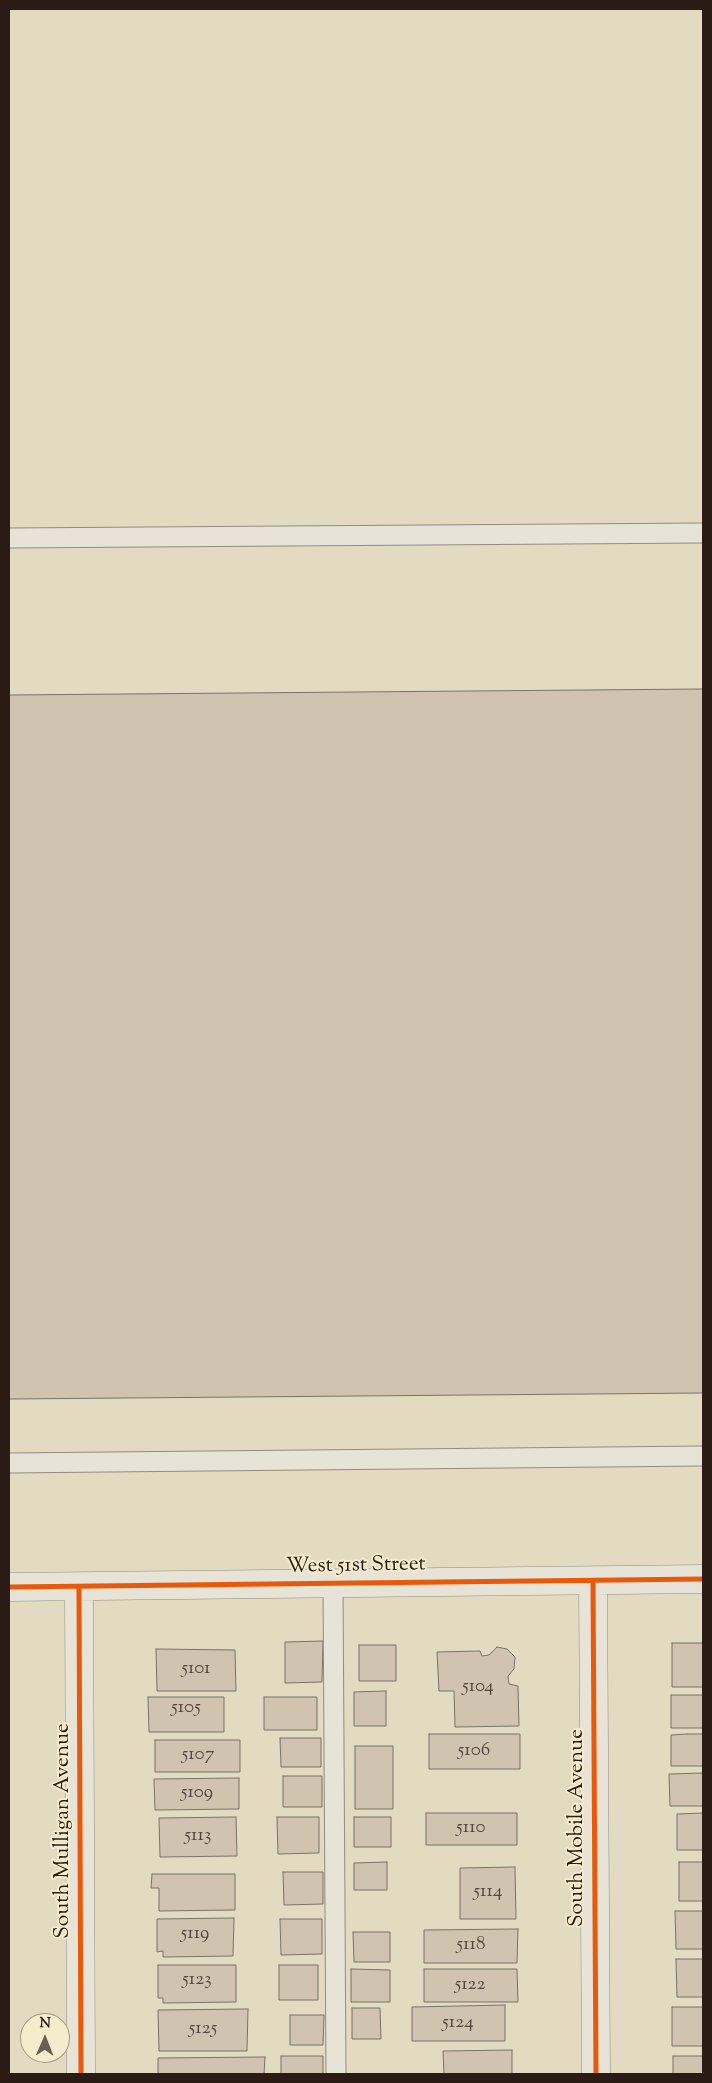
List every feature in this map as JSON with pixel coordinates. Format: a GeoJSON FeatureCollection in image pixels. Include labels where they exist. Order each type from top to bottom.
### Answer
{"type":"FeatureCollection","features":[{"type":"Feature","properties":{"kind":"street","name":"West 51st Street"},"geometry":{"type":"LineString","coordinates":[[9,1587],[703,1580]]}},
{"type":"Feature","properties":{"kind":"street","name":"South Mobile Avenue"},"geometry":{"type":"LineString","coordinates":[[593,1581],[596,2074]]}},
{"type":"Feature","properties":{"kind":"street","name":"South Mulligan Avenue"},"geometry":{"type":"LineString","coordinates":[[78,1587],[81,2074]]}},
{"type":"Feature","properties":{"kind":"lane"},"geometry":{"type":"LineString","coordinates":[[9,538],[703,533]]}},
{"type":"Feature","properties":{"kind":"lane"},"geometry":{"type":"LineString","coordinates":[[9,1463],[703,1456]]}},
{"type":"Feature","properties":{"kind":"lane"},"geometry":{"type":"LineString","coordinates":[[333,1584],[336,2074]]}},
{"type":"Feature","properties":{"kind":"building"},"geometry":{"type":"Polygon","coordinates":[[[703,689],[703,1393],[9,1399],[9,695],[703,689]]]}},
{"type":"Feature","properties":{"kind":"building"},"geometry":{"type":"Polygon","coordinates":[[[323,1641],[322,1682],[285,1683],[285,1642],[323,1641]]]}},
{"type":"Feature","properties":{"kind":"building"},"geometry":{"type":"Polygon","coordinates":[[[672,1643],[703,1643],[703,1687],[672,1687],[672,1643]]]}},
{"type":"Feature","properties":{"kind":"building"},"geometry":{"type":"Polygon","coordinates":[[[359,1645],[396,1645],[396,1681],[359,1681],[359,1645]]]}},
{"type":"Feature","properties":{"kind":"building"},"geometry":{"type":"Polygon","coordinates":[[[497,1647],[507,1649],[515,1657],[514,1669],[508,1676],[509,1684],[518,1686],[519,1726],[455,1727],[454,1691],[439,1691],[437,1652],[480,1651],[482,1656],[489,1655],[497,1647]]]}},
{"type":"Feature","properties":{"kind":"building"},"geometry":{"type":"Polygon","coordinates":[[[156,1649],[235,1650],[236,1691],[157,1691],[156,1649]]]}},
{"type":"Feature","properties":{"kind":"building"},"geometry":{"type":"Polygon","coordinates":[[[386,1691],[386,1726],[354,1726],[354,1692],[386,1691]]]}},
{"type":"Feature","properties":{"kind":"building"},"geometry":{"type":"Polygon","coordinates":[[[671,1695],[703,1695],[703,1728],[671,1728],[671,1695]]]}},
{"type":"Feature","properties":{"kind":"building"},"geometry":{"type":"Polygon","coordinates":[[[148,1697],[224,1697],[224,1732],[149,1732],[148,1697]]]}},
{"type":"Feature","properties":{"kind":"building"},"geometry":{"type":"Polygon","coordinates":[[[264,1697],[317,1697],[317,1730],[264,1730],[264,1697]]]}},
{"type":"Feature","properties":{"kind":"building"},"geometry":{"type":"Polygon","coordinates":[[[429,1734],[520,1734],[520,1769],[429,1769],[429,1734]]]}},
{"type":"Feature","properties":{"kind":"building"},"geometry":{"type":"Polygon","coordinates":[[[703,1734],[703,1766],[671,1766],[671,1735],[703,1734]]]}},
{"type":"Feature","properties":{"kind":"building"},"geometry":{"type":"Polygon","coordinates":[[[280,1738],[321,1738],[321,1767],[281,1767],[280,1738]]]}},
{"type":"Feature","properties":{"kind":"building"},"geometry":{"type":"Polygon","coordinates":[[[155,1740],[240,1740],[240,1772],[155,1772],[155,1740]]]}},
{"type":"Feature","properties":{"kind":"building"},"geometry":{"type":"Polygon","coordinates":[[[355,1746],[393,1746],[393,1809],[355,1809],[355,1746]]]}},
{"type":"Feature","properties":{"kind":"building"},"geometry":{"type":"Polygon","coordinates":[[[703,1773],[703,1806],[670,1806],[669,1774],[703,1773]]]}},
{"type":"Feature","properties":{"kind":"building"},"geometry":{"type":"Polygon","coordinates":[[[283,1776],[322,1776],[322,1807],[283,1807],[283,1776]]]}},
{"type":"Feature","properties":{"kind":"building"},"geometry":{"type":"Polygon","coordinates":[[[239,1778],[239,1809],[155,1810],[154,1779],[239,1778]]]}},
{"type":"Feature","properties":{"kind":"building"},"geometry":{"type":"Polygon","coordinates":[[[426,1813],[517,1813],[517,1845],[426,1845],[426,1813]]]}},
{"type":"Feature","properties":{"kind":"building"},"geometry":{"type":"Polygon","coordinates":[[[703,1813],[703,1850],[677,1850],[677,1814],[703,1813]]]}},
{"type":"Feature","properties":{"kind":"building"},"geometry":{"type":"Polygon","coordinates":[[[236,1817],[237,1856],[160,1857],[159,1818],[236,1817]]]}},
{"type":"Feature","properties":{"kind":"building"},"geometry":{"type":"Polygon","coordinates":[[[277,1817],[319,1817],[319,1853],[278,1854],[277,1817]]]}},
{"type":"Feature","properties":{"kind":"building"},"geometry":{"type":"Polygon","coordinates":[[[354,1817],[391,1817],[391,1847],[354,1847],[354,1817]]]}},
{"type":"Feature","properties":{"kind":"building"},"geometry":{"type":"Polygon","coordinates":[[[387,1862],[387,1890],[354,1890],[354,1863],[387,1862]]]}},
{"type":"Feature","properties":{"kind":"building"},"geometry":{"type":"Polygon","coordinates":[[[679,1862],[703,1862],[703,1901],[679,1901],[679,1862]]]}},
{"type":"Feature","properties":{"kind":"building"},"geometry":{"type":"Polygon","coordinates":[[[515,1867],[516,1919],[460,1919],[460,1868],[515,1867]]]}},
{"type":"Feature","properties":{"kind":"building"},"geometry":{"type":"Polygon","coordinates":[[[283,1872],[323,1872],[323,1904],[284,1905],[283,1872]]]}},
{"type":"Feature","properties":{"kind":"building"},"geometry":{"type":"Polygon","coordinates":[[[152,1874],[235,1874],[235,1910],[159,1911],[159,1888],[151,1888],[152,1874]]]}},
{"type":"Feature","properties":{"kind":"building"},"geometry":{"type":"Polygon","coordinates":[[[675,1911],[703,1911],[703,1949],[676,1949],[675,1911]]]}},
{"type":"Feature","properties":{"kind":"building"},"geometry":{"type":"Polygon","coordinates":[[[234,1918],[233,1956],[163,1957],[163,1951],[157,1952],[157,1919],[234,1918]]]}},
{"type":"Feature","properties":{"kind":"building"},"geometry":{"type":"Polygon","coordinates":[[[280,1919],[322,1919],[322,1954],[281,1955],[280,1919]]]}},
{"type":"Feature","properties":{"kind":"building"},"geometry":{"type":"Polygon","coordinates":[[[518,1929],[517,1963],[424,1963],[424,1930],[518,1929]]]}},
{"type":"Feature","properties":{"kind":"building"},"geometry":{"type":"Polygon","coordinates":[[[353,1932],[390,1932],[390,1962],[354,1962],[353,1932]]]}},
{"type":"Feature","properties":{"kind":"building"},"geometry":{"type":"Polygon","coordinates":[[[676,1959],[703,1959],[703,1997],[677,1997],[676,1959]]]}},
{"type":"Feature","properties":{"kind":"building"},"geometry":{"type":"Polygon","coordinates":[[[158,1965],[236,1965],[236,2002],[163,2003],[163,1998],[158,1998],[158,1965]]]}},
{"type":"Feature","properties":{"kind":"building"},"geometry":{"type":"Polygon","coordinates":[[[279,1965],[318,1965],[318,2000],[279,2000],[279,1965]]]}},
{"type":"Feature","properties":{"kind":"building"},"geometry":{"type":"Polygon","coordinates":[[[351,1969],[390,1970],[390,2002],[351,2002],[351,1969]]]}},
{"type":"Feature","properties":{"kind":"building"},"geometry":{"type":"Polygon","coordinates":[[[424,1969],[517,1969],[518,2002],[424,2002],[424,1969]]]}},
{"type":"Feature","properties":{"kind":"building"},"geometry":{"type":"Polygon","coordinates":[[[505,2005],[505,2041],[412,2041],[412,2007],[505,2005]]]}},
{"type":"Feature","properties":{"kind":"building"},"geometry":{"type":"Polygon","coordinates":[[[672,2007],[703,2007],[703,2046],[672,2046],[672,2007]]]}},
{"type":"Feature","properties":{"kind":"building"},"geometry":{"type":"Polygon","coordinates":[[[352,2008],[380,2008],[381,2039],[352,2039],[352,2008]]]}},
{"type":"Feature","properties":{"kind":"building"},"geometry":{"type":"Polygon","coordinates":[[[248,2009],[247,2051],[159,2051],[158,2010],[248,2009]]]}},
{"type":"Feature","properties":{"kind":"building"},"geometry":{"type":"Polygon","coordinates":[[[290,2015],[324,2015],[323,2045],[290,2045],[290,2015]]]}},
{"type":"Feature","properties":{"kind":"building"},"geometry":{"type":"Polygon","coordinates":[[[512,2050],[512,2074],[444,2074],[443,2051],[512,2050]]]}},
{"type":"Feature","properties":{"kind":"building"},"geometry":{"type":"Polygon","coordinates":[[[281,2056],[323,2056],[323,2074],[281,2074],[281,2056]]]}},
{"type":"Feature","properties":{"kind":"building"},"geometry":{"type":"Polygon","coordinates":[[[673,2056],[703,2056],[703,2074],[673,2074],[673,2056]]]}},
{"type":"Feature","properties":{"kind":"building"},"geometry":{"type":"Polygon","coordinates":[[[265,2057],[264,2074],[158,2074],[158,2058],[265,2057]]]}},
{"type":"Feature","properties":{"kind":"cycle path"},"geometry":{"type":"LineString","coordinates":[[9,1587],[703,1579]]}},
{"type":"Feature","properties":{"kind":"cycle path"},"geometry":{"type":"LineString","coordinates":[[593,1581],[596,2074]]}},
{"type":"Feature","properties":{"kind":"cycle path"},"geometry":{"type":"LineString","coordinates":[[79,1587],[81,2074]]}}]}
